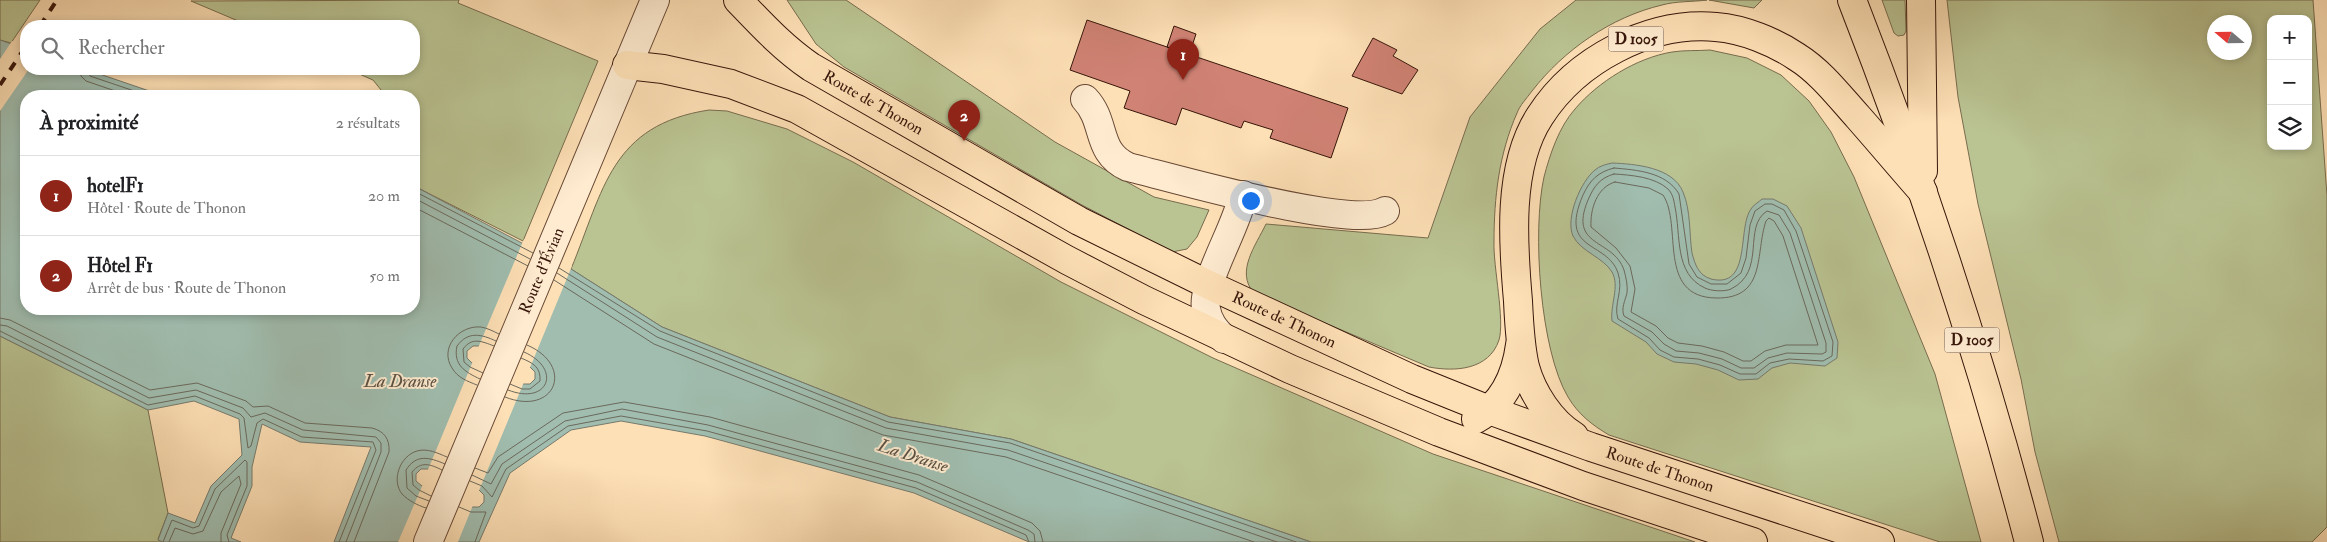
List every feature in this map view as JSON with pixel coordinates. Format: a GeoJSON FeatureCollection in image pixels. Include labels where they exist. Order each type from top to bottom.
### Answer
{"type":"FeatureCollection","features":[{"type":"Feature","properties":{"kind":"main road","name":"Route de Thonon"},"geometry":{"type":"LineString","coordinates":[[738,0],[784,47],[811,67],[1079,221],[1209,285],[1404,375],[1489,410],[1880,542]]}},
{"type":"Feature","properties":{"kind":"main road","name":"D 1005"},"geometry":{"type":"LineString","coordinates":[[1852,0],[1923,192],[1972,339],[2016,490],[2029,542]]}},
{"type":"Feature","properties":{"kind":"main road","name":"D 1005"},"geometry":{"type":"LineString","coordinates":[[1922,0],[1923,192]]}},
{"type":"Feature","properties":{"kind":"main road","name":"D 1005"},"geometry":{"type":"LineString","coordinates":[[1591,446],[1569,433],[1550,414],[1532,384],[1526,368],[1521,341],[1514,255],[1518,176],[1526,146],[1539,116],[1559,92],[1582,71],[1600,58],[1634,40],[1662,31],[1689,26],[1718,27],[1745,33],[1796,56],[1820,74],[1923,192]]}},
{"type":"Feature","properties":{"kind":"main road"},"geometry":{"type":"LineString","coordinates":[[628,65],[663,69],[731,84],[797,108],[1067,260],[1224,339],[1439,432],[1583,486],[1753,542]]}},
{"type":"Feature","properties":{"kind":"main road","name":"D 1005"},"geometry":{"type":"LineString","coordinates":[[1439,432],[1461,427],[1489,410],[1510,384],[1518,363],[1521,341]]}},
{"type":"Feature","properties":{"kind":"street","name":"Route d'Évian"},"geometry":{"type":"LineString","coordinates":[[428,542],[655,0]]}},
{"type":"Feature","properties":{"kind":"street"},"geometry":{"type":"LineString","coordinates":[[1085,99],[1094,112],[1109,154],[1117,162],[1128,167],[1308,210],[1370,215],[1385,211]]}},
{"type":"Feature","properties":{"kind":"street"},"geometry":{"type":"LineString","coordinates":[[1224,339],[1215,330],[1206,309],[1206,296],[1239,212],[1243,195]]}},
{"type":"Feature","properties":{"kind":"green space"},"geometry":{"type":"Polygon","coordinates":[[[0,0],[40,0],[27,20],[20,20],[20,30],[11,43],[0,40],[0,0]]]}},
{"type":"Feature","properties":{"kind":"green space"},"geometry":{"type":"Polygon","coordinates":[[[459,0],[458,3],[598,61],[523,241],[420,189],[420,90],[381,90],[373,80],[362,75],[420,75],[420,20],[236,20],[191,1],[459,0]]]}},
{"type":"Feature","properties":{"kind":"green space"},"geometry":{"type":"Polygon","coordinates":[[[787,0],[846,0],[1055,142],[1154,197],[1209,210],[1197,237],[1187,249],[1172,252],[1082,205],[844,67],[816,44],[787,0]]]}},
{"type":"Feature","properties":{"kind":"green space"},"geometry":{"type":"Polygon","coordinates":[[[1576,0],[1707,0],[1678,2],[1643,10],[1607,27],[1590,37],[1559,62],[1520,107],[1506,144],[1499,176],[1494,225],[1494,252],[1501,320],[1499,340],[1488,358],[1470,367],[1460,369],[1429,367],[1254,293],[1246,276],[1247,267],[1249,258],[1266,224],[1428,238],[1470,117],[1540,29],[1576,0]]]}},
{"type":"Feature","properties":{"kind":"green space"},"geometry":{"type":"Polygon","coordinates":[[[1709,0],[1762,0],[1754,8],[1709,0]]]}},
{"type":"Feature","properties":{"kind":"green space"},"geometry":{"type":"Polygon","coordinates":[[[1882,0],[1905,0],[1906,31],[1904,35],[1898,36],[1894,33],[1882,0]]]}},
{"type":"Feature","properties":{"kind":"green space"},"geometry":{"type":"Polygon","coordinates":[[[1947,0],[2313,0],[2327,196],[2327,527],[2312,542],[2059,542],[2035,452],[2021,379],[1978,204],[1958,97],[1947,0]]]}},
{"type":"Feature","properties":{"kind":"green space"},"geometry":{"type":"Polygon","coordinates":[[[1710,50],[1747,58],[1781,75],[1809,101],[1831,132],[1854,177],[1935,374],[1981,542],[1940,542],[1609,435],[1586,419],[1568,397],[1558,376],[1551,350],[1545,321],[1539,258],[1540,200],[1544,177],[1556,141],[1569,116],[1584,99],[1619,73],[1658,55],[1677,51],[1710,50]]]}},
{"type":"Feature","properties":{"kind":"green space"},"geometry":{"type":"Polygon","coordinates":[[[709,110],[727,111],[787,129],[853,162],[1061,282],[1213,358],[1433,454],[1695,542],[1311,542],[1011,439],[890,417],[662,327],[571,269],[603,187],[616,165],[631,146],[651,130],[676,118],[709,110]]]}},
{"type":"Feature","properties":{"kind":"green space"},"geometry":{"type":"Polygon","coordinates":[[[0,336],[148,410],[168,513],[158,539],[163,542],[0,542],[0,336]]]}},
{"type":"Feature","properties":{"kind":"water","name":"La Dranse"},"geometry":{"type":"Polygon","coordinates":[[[0,40],[20,47],[20,75],[103,75],[146,90],[20,90],[20,315],[420,315],[420,189],[571,269],[662,327],[890,417],[1011,439],[1311,542],[1029,542],[914,493],[705,436],[621,421],[571,430],[510,473],[479,542],[334,542],[371,447],[300,442],[262,424],[252,467],[252,486],[231,538],[241,542],[163,542],[158,540],[168,513],[195,523],[211,486],[242,455],[239,419],[194,401],[148,410],[0,336],[0,40]],[[473,346],[467,351],[467,358],[472,363],[523,384],[530,384],[535,379],[535,372],[530,367],[480,346],[473,346]],[[421,469],[416,474],[416,481],[422,486],[472,507],[479,507],[484,502],[484,495],[479,490],[428,469],[421,469]]]}},
{"type":"Feature","properties":{"kind":"water"},"geometry":{"type":"Polygon","coordinates":[[[1612,163],[1652,168],[1671,177],[1678,184],[1686,199],[1694,261],[1700,272],[1711,279],[1724,280],[1733,275],[1741,255],[1747,218],[1753,206],[1762,199],[1773,199],[1787,206],[1801,228],[1838,342],[1837,358],[1825,366],[1790,363],[1772,368],[1758,379],[1739,380],[1718,370],[1696,364],[1674,362],[1657,354],[1646,342],[1612,321],[1615,283],[1612,272],[1603,262],[1577,242],[1573,236],[1571,220],[1576,200],[1590,175],[1603,165],[1612,163]]]}},
{"type":"Feature","properties":{"kind":"pier"},"geometry":{"type":"Polygon","coordinates":[[[12,41],[20,44],[20,75],[25,75],[0,111],[0,59],[12,41]]]}},
{"type":"Feature","properties":{"kind":"pier"},"geometry":{"type":"Polygon","coordinates":[[[524,239],[572,266],[529,370],[478,348],[524,239]]]}},
{"type":"Feature","properties":{"kind":"pier"},"geometry":{"type":"Polygon","coordinates":[[[473,361],[524,382],[478,493],[427,472],[473,361]]]}},
{"type":"Feature","properties":{"kind":"pier"},"geometry":{"type":"Polygon","coordinates":[[[423,484],[473,505],[458,542],[398,542],[423,484]]]}},
{"type":"Feature","properties":{"kind":"building"},"geometry":{"type":"Polygon","coordinates":[[[1087,20],[1348,108],[1331,158],[1270,138],[1273,130],[1244,121],[1241,128],[1182,108],[1176,125],[1124,108],[1130,91],[1070,70],[1087,20]]]}},
{"type":"Feature","properties":{"kind":"building"},"geometry":{"type":"Polygon","coordinates":[[[1174,26],[1196,34],[1189,55],[1167,47],[1174,26]]]}},
{"type":"Feature","properties":{"kind":"building"},"geometry":{"type":"Polygon","coordinates":[[[1373,38],[1397,50],[1393,56],[1418,70],[1402,94],[1352,76],[1373,38]]]}},
{"type":"Feature","properties":{"kind":"railway"},"geometry":{"type":"LineString","coordinates":[[44,20],[57,0]]}},
{"type":"Feature","properties":{"kind":"railway"},"geometry":{"type":"LineString","coordinates":[[0,85],[20,55]]}},
{"type":"Feature","properties":{"kind":"place","name":"hotelF1"},"geometry":{"type":"Point","coordinates":[1183,80]}},
{"type":"Feature","properties":{"kind":"place","name":"Hôtel F1"},"geometry":{"type":"Point","coordinates":[964,141]}}]}
